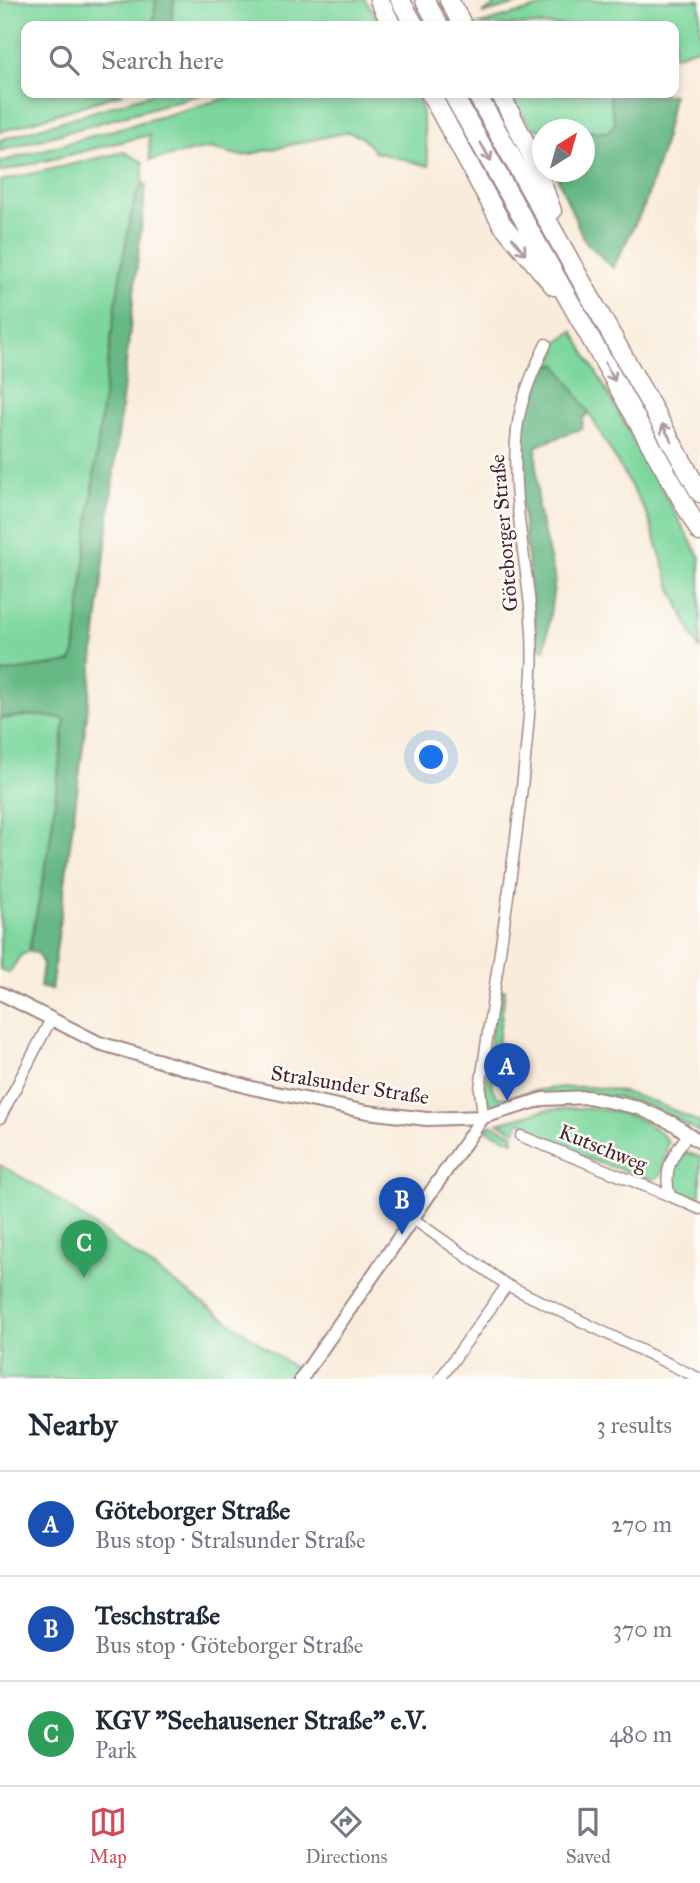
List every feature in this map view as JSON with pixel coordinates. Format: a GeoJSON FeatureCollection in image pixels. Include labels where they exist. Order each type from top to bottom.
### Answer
{"type":"FeatureCollection","features":[{"type":"Feature","properties":{"kind":"highway"},"geometry":{"type":"LineString","coordinates":[[400,0],[412,21]]}},
{"type":"Feature","properties":{"kind":"highway"},"geometry":{"type":"LineString","coordinates":[[425,0],[436,21]]}},
{"type":"Feature","properties":{"kind":"highway"},"geometry":{"type":"LineString","coordinates":[[379,3],[389,21]]}},
{"type":"Feature","properties":{"kind":"highway"},"geometry":{"type":"LineString","coordinates":[[433,98],[502,224],[577,312]]}},
{"type":"Feature","properties":{"kind":"highway"},"geometry":{"type":"LineString","coordinates":[[455,98],[700,532]]}},
{"type":"Feature","properties":{"kind":"highway"},"geometry":{"type":"LineString","coordinates":[[479,98],[700,493]]}},
{"type":"Feature","properties":{"kind":"highway"},"geometry":{"type":"LineString","coordinates":[[503,98],[532,156],[567,254]]}},
{"type":"Feature","properties":{"kind":"street","name":"Göteborger Straße"},"geometry":{"type":"LineString","coordinates":[[483,1117],[480,1089],[513,863],[532,674],[528,578],[517,498],[517,427],[530,378],[546,344]]}},
{"type":"Feature","properties":{"kind":"street","name":"Stralsunder Straße"},"geometry":{"type":"LineString","coordinates":[[0,993],[110,1047],[252,1088],[403,1117],[483,1117],[543,1100],[588,1097],[639,1108],[700,1142]]}},
{"type":"Feature","properties":{"kind":"street"},"geometry":{"type":"LineString","coordinates":[[0,1118],[51,1019]]}},
{"type":"Feature","properties":{"kind":"street"},"geometry":{"type":"LineString","coordinates":[[301,1379],[483,1117]]}},
{"type":"Feature","properties":{"kind":"street","name":"Kutschweg"},"geometry":{"type":"LineString","coordinates":[[670,1196],[667,1170],[670,1159],[688,1134]]}},
{"type":"Feature","properties":{"kind":"street","name":"Kutschweg"},"geometry":{"type":"LineString","coordinates":[[521,1136],[700,1209]]}},
{"type":"Feature","properties":{"kind":"street"},"geometry":{"type":"LineString","coordinates":[[413,1219],[507,1285],[689,1377],[700,1379]]}},
{"type":"Feature","properties":{"kind":"street"},"geometry":{"type":"LineString","coordinates":[[440,1379],[507,1285]]}},
{"type":"Feature","properties":{"kind":"green space"},"geometry":{"type":"Polygon","coordinates":[[[0,0],[156,0],[154,21],[21,21],[21,98],[107,98],[0,132],[0,0]]]}},
{"type":"Feature","properties":{"kind":"green space"},"geometry":{"type":"Polygon","coordinates":[[[156,0],[174,0],[172,21],[154,21],[156,0]]]}},
{"type":"Feature","properties":{"kind":"green space"},"geometry":{"type":"Polygon","coordinates":[[[174,0],[365,0],[380,21],[172,21],[174,0]]]}},
{"type":"Feature","properties":{"kind":"green space"},"geometry":{"type":"Polygon","coordinates":[[[502,0],[531,0],[482,14],[502,0]]]}},
{"type":"Feature","properties":{"kind":"green space"},"geometry":{"type":"Polygon","coordinates":[[[566,0],[700,0],[700,47],[679,54],[679,21],[490,21],[566,0]]]}},
{"type":"Feature","properties":{"kind":"green space"},"geometry":{"type":"Polygon","coordinates":[[[138,98],[187,98],[0,151],[0,140],[138,98]]]}},
{"type":"Feature","properties":{"kind":"green space"},"geometry":{"type":"Polygon","coordinates":[[[226,98],[420,98],[429,166],[375,152],[362,137],[347,132],[242,156],[210,148],[150,160],[149,135],[0,172],[0,162],[226,98]]]}},
{"type":"Feature","properties":{"kind":"green space"},"geometry":{"type":"Polygon","coordinates":[[[513,98],[610,98],[615,123],[608,132],[595,131],[595,119],[532,119],[532,125],[522,115],[513,98]]]}},
{"type":"Feature","properties":{"kind":"green space"},"geometry":{"type":"Polygon","coordinates":[[[610,98],[672,98],[663,147],[645,204],[613,268],[584,240],[559,182],[595,182],[595,131],[608,132],[615,123],[610,98]]]}},
{"type":"Feature","properties":{"kind":"green space"},"geometry":{"type":"Polygon","coordinates":[[[124,152],[143,162],[143,183],[134,200],[120,277],[75,652],[72,662],[0,673],[0,181],[124,152]]]}},
{"type":"Feature","properties":{"kind":"green space"},"geometry":{"type":"Polygon","coordinates":[[[143,183],[146,185],[86,723],[51,990],[40,987],[43,964],[37,953],[29,951],[49,850],[65,719],[37,715],[0,718],[0,673],[71,662],[75,652],[113,325],[133,207],[143,183]]]}},
{"type":"Feature","properties":{"kind":"green space"},"geometry":{"type":"Polygon","coordinates":[[[573,331],[700,558],[700,651],[672,591],[647,514],[589,413],[557,365],[538,368],[547,350],[573,331]]]}},
{"type":"Feature","properties":{"kind":"green space"},"geometry":{"type":"Polygon","coordinates":[[[557,364],[589,413],[583,418],[582,428],[536,446],[538,509],[555,579],[545,650],[537,648],[517,460],[524,408],[538,368],[557,364]]]}},
{"type":"Feature","properties":{"kind":"green space"},"geometry":{"type":"Polygon","coordinates":[[[37,715],[65,719],[49,850],[29,951],[20,956],[9,973],[0,969],[0,719],[37,715]]]}},
{"type":"Feature","properties":{"kind":"green space"},"geometry":{"type":"Polygon","coordinates":[[[497,990],[505,990],[492,1088],[497,1097],[505,1098],[558,1088],[606,1089],[628,1093],[675,1111],[700,1123],[700,1133],[650,1106],[601,1095],[551,1096],[496,1107],[490,1105],[484,1091],[497,990]]]}},
{"type":"Feature","properties":{"kind":"green space"},"geometry":{"type":"Polygon","coordinates":[[[599,1109],[624,1114],[637,1118],[659,1132],[668,1141],[661,1175],[653,1180],[565,1151],[539,1138],[524,1122],[520,1121],[516,1131],[498,1123],[545,1110],[599,1109]]]}},
{"type":"Feature","properties":{"kind":"green space"},"geometry":{"type":"Polygon","coordinates":[[[492,1125],[514,1134],[513,1141],[484,1129],[492,1125]]]}},
{"type":"Feature","properties":{"kind":"green space"},"geometry":{"type":"Polygon","coordinates":[[[685,1152],[700,1157],[700,1203],[678,1195],[670,1182],[674,1164],[685,1152]]]}},
{"type":"Feature","properties":{"kind":"green space"},"geometry":{"type":"Polygon","coordinates":[[[0,1165],[41,1188],[296,1369],[289,1379],[0,1379],[0,1165]]]}},
{"type":"Feature","properties":{"kind":"place","name":"Göteborger Straße"},"geometry":{"type":"Point","coordinates":[507,1101]}},
{"type":"Feature","properties":{"kind":"place","name":"Teschstraße"},"geometry":{"type":"Point","coordinates":[402,1235]}},
{"type":"Feature","properties":{"kind":"place","name":"KGV \"Seehausener Straße\" e.V."},"geometry":{"type":"Point","coordinates":[84,1278]}}]}
